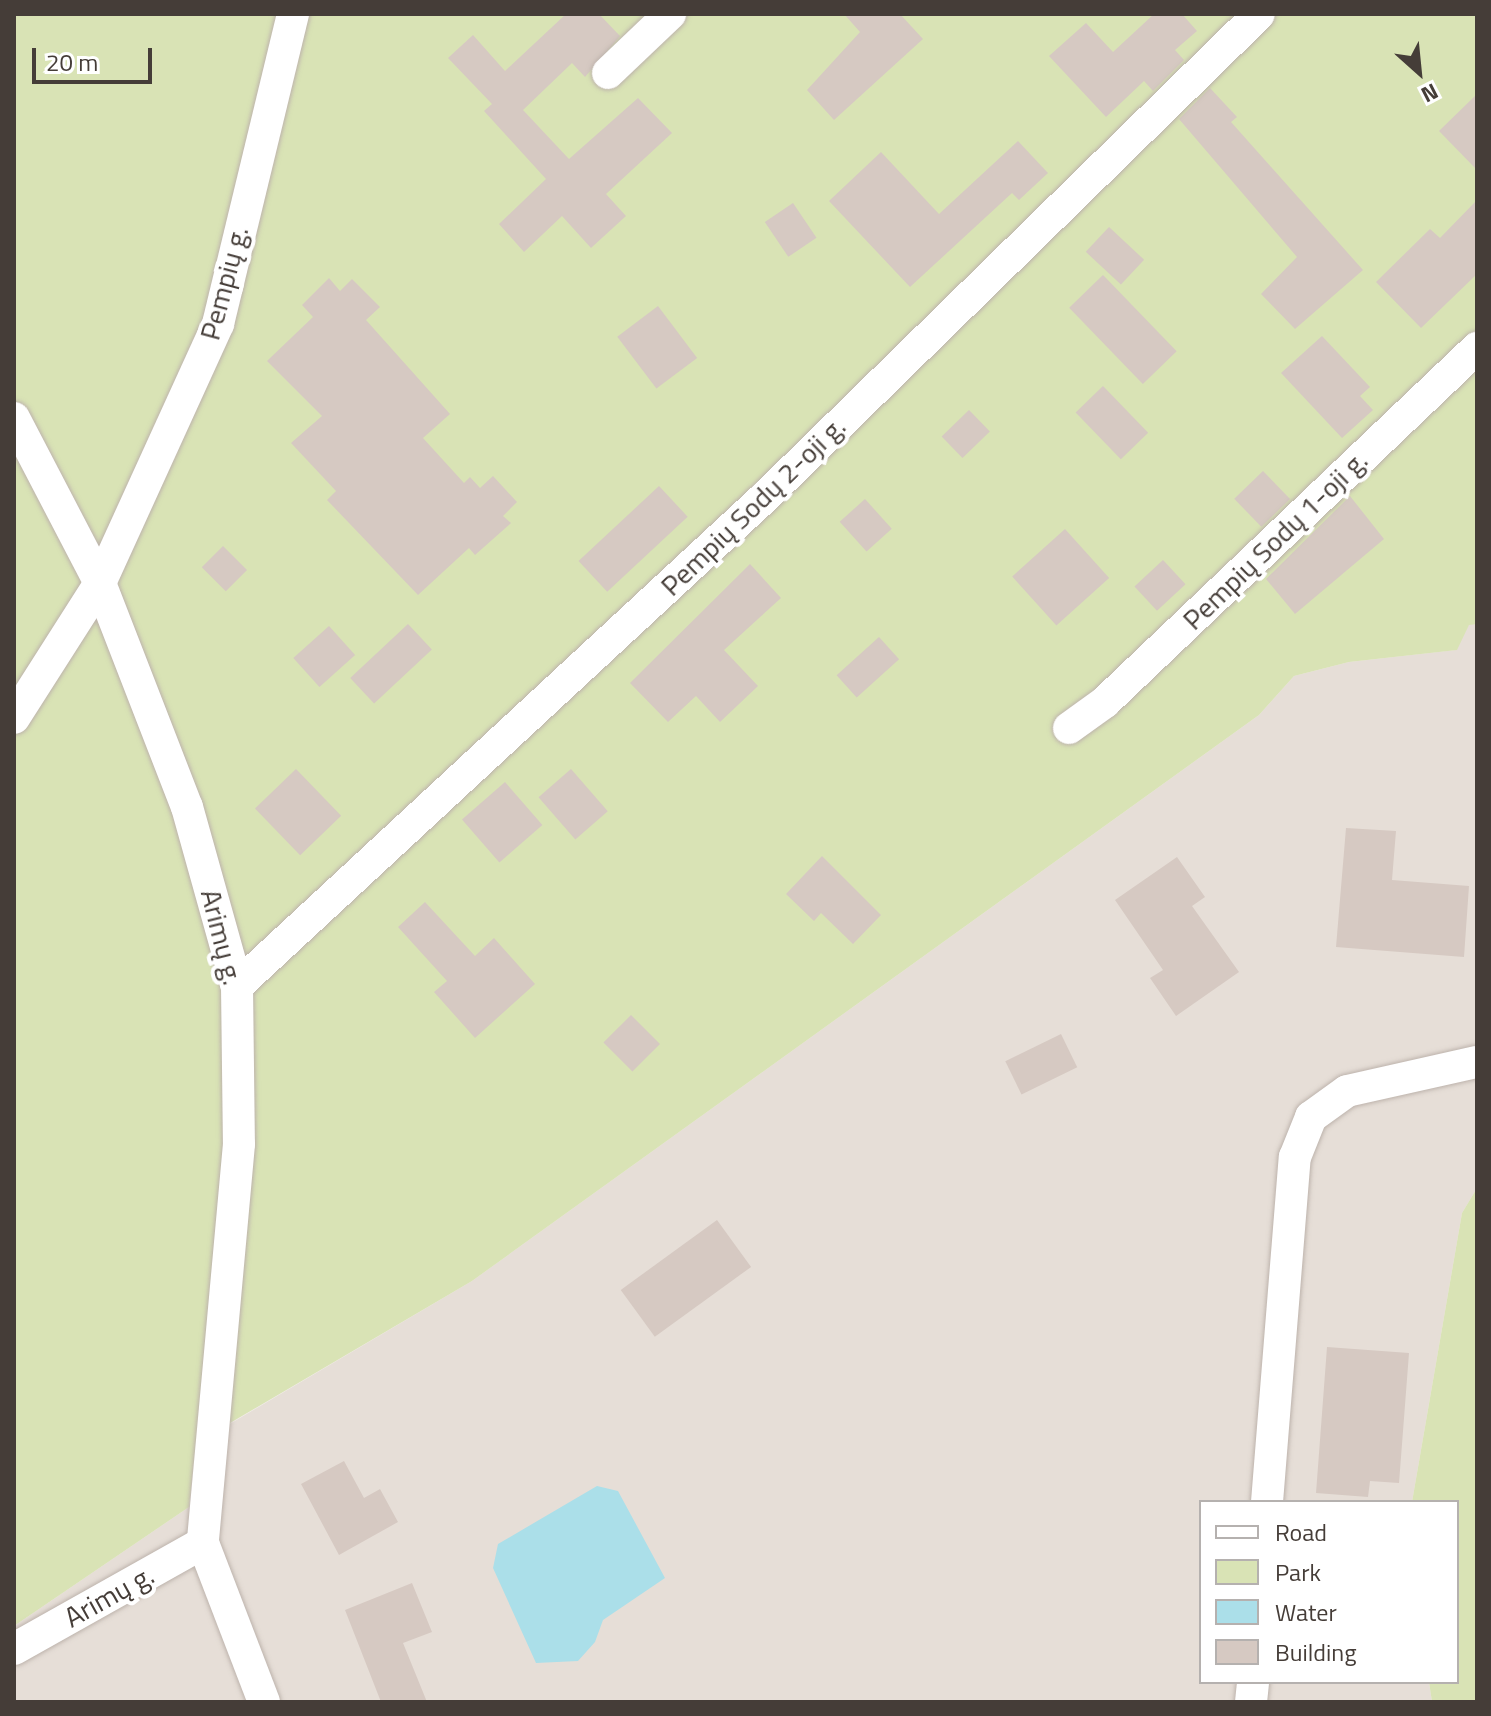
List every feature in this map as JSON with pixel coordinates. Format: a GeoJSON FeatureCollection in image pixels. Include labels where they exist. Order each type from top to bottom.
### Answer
{"type":"FeatureCollection","features":[{"type":"Feature","properties":{"kind":"street","name":"Pempių g."},"geometry":{"type":"LineString","coordinates":[[14,718],[100,583],[218,324],[293,14]]}},
{"type":"Feature","properties":{"kind":"street"},"geometry":{"type":"LineString","coordinates":[[608,73],[670,14]]}},
{"type":"Feature","properties":{"kind":"street","name":"Pempių Sodų 2-oji g."},"geometry":{"type":"LineString","coordinates":[[237,986],[766,496],[1259,14]]}},
{"type":"Feature","properties":{"kind":"street","name":"Pempių Sodų 1-oji g."},"geometry":{"type":"LineString","coordinates":[[1069,728],[1105,702],[1477,348]]}},
{"type":"Feature","properties":{"kind":"street","name":"Arimų g."},"geometry":{"type":"LineString","coordinates":[[14,418],[100,583],[187,807],[237,986],[239,1144],[203,1543],[264,1702]]}},
{"type":"Feature","properties":{"kind":"street"},"geometry":{"type":"LineString","coordinates":[[1267,1500],[1295,1157],[1311,1117],[1347,1091],[1415,1072],[1477,1062]]}},
{"type":"Feature","properties":{"kind":"street","name":"Arimų g."},"geometry":{"type":"LineString","coordinates":[[14,1649],[203,1543]]}},
{"type":"Feature","properties":{"kind":"shaded area"},"geometry":{"type":"Polygon","coordinates":[[[1469,624],[1477,624],[1477,1188],[1462,1213],[1412,1500],[1199,1500],[1199,1684],[1429,1684],[1432,1702],[14,1702],[14,1626],[189,1507],[196,1444],[472,1281],[1259,715],[1294,676],[1349,662],[1456,650],[1469,624]]]}},
{"type":"Feature","properties":{"kind":"green space"},"geometry":{"type":"Polygon","coordinates":[[[14,14],[1477,14],[1477,624],[1469,625],[1457,650],[1349,662],[1294,676],[1259,715],[472,1281],[196,1443],[189,1507],[14,1626],[14,14]]]}},
{"type":"Feature","properties":{"kind":"green space"},"geometry":{"type":"Polygon","coordinates":[[[1477,1188],[1477,1702],[1432,1702],[1429,1684],[1459,1684],[1459,1500],[1412,1500],[1462,1213],[1477,1188]]]}},
{"type":"Feature","properties":{"kind":"water"},"geometry":{"type":"Polygon","coordinates":[[[597,1486],[618,1491],[665,1578],[603,1620],[595,1642],[578,1661],[536,1663],[493,1568],[498,1544],[597,1486]]]}},
{"type":"Feature","properties":{"kind":"building"},"geometry":{"type":"Polygon","coordinates":[[[566,14],[599,14],[620,36],[585,77],[572,63],[523,110],[569,159],[638,98],[672,133],[606,194],[626,216],[591,248],[562,216],[524,252],[499,224],[546,179],[484,111],[492,104],[448,58],[473,35],[505,71],[566,14]]]}},
{"type":"Feature","properties":{"kind":"building"},"geometry":{"type":"Polygon","coordinates":[[[844,14],[900,14],[923,39],[834,120],[807,90],[860,32],[844,14]]]}},
{"type":"Feature","properties":{"kind":"building"},"geometry":{"type":"Polygon","coordinates":[[[1154,14],[1182,14],[1197,31],[1175,50],[1184,60],[1153,91],[1144,81],[1106,117],[1049,56],[1086,23],[1113,52],[1154,14]]]}},
{"type":"Feature","properties":{"kind":"building"},"geometry":{"type":"Polygon","coordinates":[[[1210,88],[1237,117],[1231,122],[1363,270],[1295,329],[1261,294],[1297,257],[1179,119],[1210,88]]]}},
{"type":"Feature","properties":{"kind":"building"},"geometry":{"type":"Polygon","coordinates":[[[1477,94],[1477,170],[1439,131],[1477,94]]]}},
{"type":"Feature","properties":{"kind":"building"},"geometry":{"type":"Polygon","coordinates":[[[1018,141],[1048,173],[1019,200],[1012,193],[910,287],[829,201],[881,152],[939,214],[1018,141]]]}},
{"type":"Feature","properties":{"kind":"building"},"geometry":{"type":"Polygon","coordinates":[[[1477,200],[1477,274],[1421,328],[1376,282],[1430,229],[1440,238],[1477,200]]]}},
{"type":"Feature","properties":{"kind":"building"},"geometry":{"type":"Polygon","coordinates":[[[793,203],[816,238],[788,257],[765,222],[793,203]]]}},
{"type":"Feature","properties":{"kind":"building"},"geometry":{"type":"Polygon","coordinates":[[[1109,227],[1144,260],[1121,285],[1086,252],[1109,227]]]}},
{"type":"Feature","properties":{"kind":"building"},"geometry":{"type":"Polygon","coordinates":[[[1103,275],[1177,351],[1143,384],[1069,308],[1103,275]]]}},
{"type":"Feature","properties":{"kind":"building"},"geometry":{"type":"Polygon","coordinates":[[[329,278],[340,291],[352,279],[380,307],[366,320],[450,414],[423,438],[464,483],[470,477],[480,488],[493,476],[517,502],[503,516],[511,523],[475,555],[469,548],[418,595],[327,500],[336,491],[291,443],[322,416],[267,361],[313,317],[302,305],[329,278]]]}},
{"type":"Feature","properties":{"kind":"building"},"geometry":{"type":"Polygon","coordinates":[[[658,306],[697,358],[656,389],[617,337],[658,306]]]}},
{"type":"Feature","properties":{"kind":"building"},"geometry":{"type":"Polygon","coordinates":[[[1322,336],[1370,387],[1360,396],[1373,410],[1342,438],[1281,373],[1322,336]]]}},
{"type":"Feature","properties":{"kind":"building"},"geometry":{"type":"Polygon","coordinates":[[[1103,386],[1148,433],[1121,459],[1076,412],[1103,386]]]}},
{"type":"Feature","properties":{"kind":"building"},"geometry":{"type":"Polygon","coordinates":[[[969,410],[990,432],[963,458],[942,436],[969,410]]]}},
{"type":"Feature","properties":{"kind":"building"},"geometry":{"type":"Polygon","coordinates":[[[1263,471],[1290,499],[1261,527],[1234,499],[1263,471]]]}},
{"type":"Feature","properties":{"kind":"building"},"geometry":{"type":"Polygon","coordinates":[[[659,486],[688,517],[607,592],[579,561],[659,486]]]}},
{"type":"Feature","properties":{"kind":"building"},"geometry":{"type":"Polygon","coordinates":[[[1350,496],[1384,539],[1295,614],[1266,579],[1350,496]]]}},
{"type":"Feature","properties":{"kind":"building"},"geometry":{"type":"Polygon","coordinates":[[[865,499],[892,529],[866,551],[840,522],[865,499]]]}},
{"type":"Feature","properties":{"kind":"building"},"geometry":{"type":"Polygon","coordinates":[[[1065,529],[1109,578],[1056,626],[1012,577],[1065,529]]]}},
{"type":"Feature","properties":{"kind":"building"},"geometry":{"type":"Polygon","coordinates":[[[223,546],[247,570],[226,591],[202,567],[223,546]]]}},
{"type":"Feature","properties":{"kind":"building"},"geometry":{"type":"Polygon","coordinates":[[[1163,560],[1186,584],[1157,611],[1134,587],[1163,560]]]}},
{"type":"Feature","properties":{"kind":"building"},"geometry":{"type":"Polygon","coordinates":[[[750,564],[781,598],[724,650],[758,686],[720,722],[696,696],[668,722],[630,683],[750,564]]]}},
{"type":"Feature","properties":{"kind":"building"},"geometry":{"type":"Polygon","coordinates":[[[408,624],[432,650],[374,703],[350,678],[408,624]]]}},
{"type":"Feature","properties":{"kind":"building"},"geometry":{"type":"Polygon","coordinates":[[[329,626],[355,655],[319,687],[293,658],[329,626]]]}},
{"type":"Feature","properties":{"kind":"building"},"geometry":{"type":"Polygon","coordinates":[[[879,637],[899,659],[857,697],[837,675],[879,637]]]}},
{"type":"Feature","properties":{"kind":"building"},"geometry":{"type":"Polygon","coordinates":[[[296,769],[341,816],[300,855],[255,809],[296,769]]]}},
{"type":"Feature","properties":{"kind":"building"},"geometry":{"type":"Polygon","coordinates":[[[571,769],[608,811],[575,839],[539,797],[571,769]]]}},
{"type":"Feature","properties":{"kind":"building"},"geometry":{"type":"Polygon","coordinates":[[[505,782],[542,825],[499,862],[462,819],[505,782]]]}},
{"type":"Feature","properties":{"kind":"building"},"geometry":{"type":"Polygon","coordinates":[[[1346,828],[1396,831],[1392,880],[1469,886],[1464,957],[1336,947],[1346,828]]]}},
{"type":"Feature","properties":{"kind":"building"},"geometry":{"type":"Polygon","coordinates":[[[822,856],[881,915],[853,944],[821,913],[814,921],[786,894],[822,856]]]}},
{"type":"Feature","properties":{"kind":"building"},"geometry":{"type":"Polygon","coordinates":[[[1177,857],[1205,897],[1192,906],[1239,972],[1176,1016],[1150,978],[1163,970],[1115,900],[1177,857]]]}},
{"type":"Feature","properties":{"kind":"building"},"geometry":{"type":"Polygon","coordinates":[[[425,902],[475,956],[494,938],[535,984],[475,1038],[434,992],[447,981],[398,927],[425,902]]]}},
{"type":"Feature","properties":{"kind":"building"},"geometry":{"type":"Polygon","coordinates":[[[631,1015],[660,1044],[632,1072],[603,1043],[631,1015]]]}},
{"type":"Feature","properties":{"kind":"building"},"geometry":{"type":"Polygon","coordinates":[[[1061,1034],[1077,1067],[1021,1094],[1005,1061],[1061,1034]]]}},
{"type":"Feature","properties":{"kind":"building"},"geometry":{"type":"Polygon","coordinates":[[[717,1220],[751,1267],[655,1337],[621,1290],[717,1220]]]}},
{"type":"Feature","properties":{"kind":"building"},"geometry":{"type":"Polygon","coordinates":[[[1327,1347],[1409,1353],[1399,1483],[1370,1481],[1368,1497],[1316,1493],[1327,1347]]]}},
{"type":"Feature","properties":{"kind":"building"},"geometry":{"type":"Polygon","coordinates":[[[344,1461],[364,1498],[380,1489],[398,1522],[339,1555],[301,1484],[344,1461]]]}},
{"type":"Feature","properties":{"kind":"building"},"geometry":{"type":"Polygon","coordinates":[[[412,1583],[432,1632],[403,1643],[427,1702],[381,1702],[345,1610],[412,1583]]]}}]}
